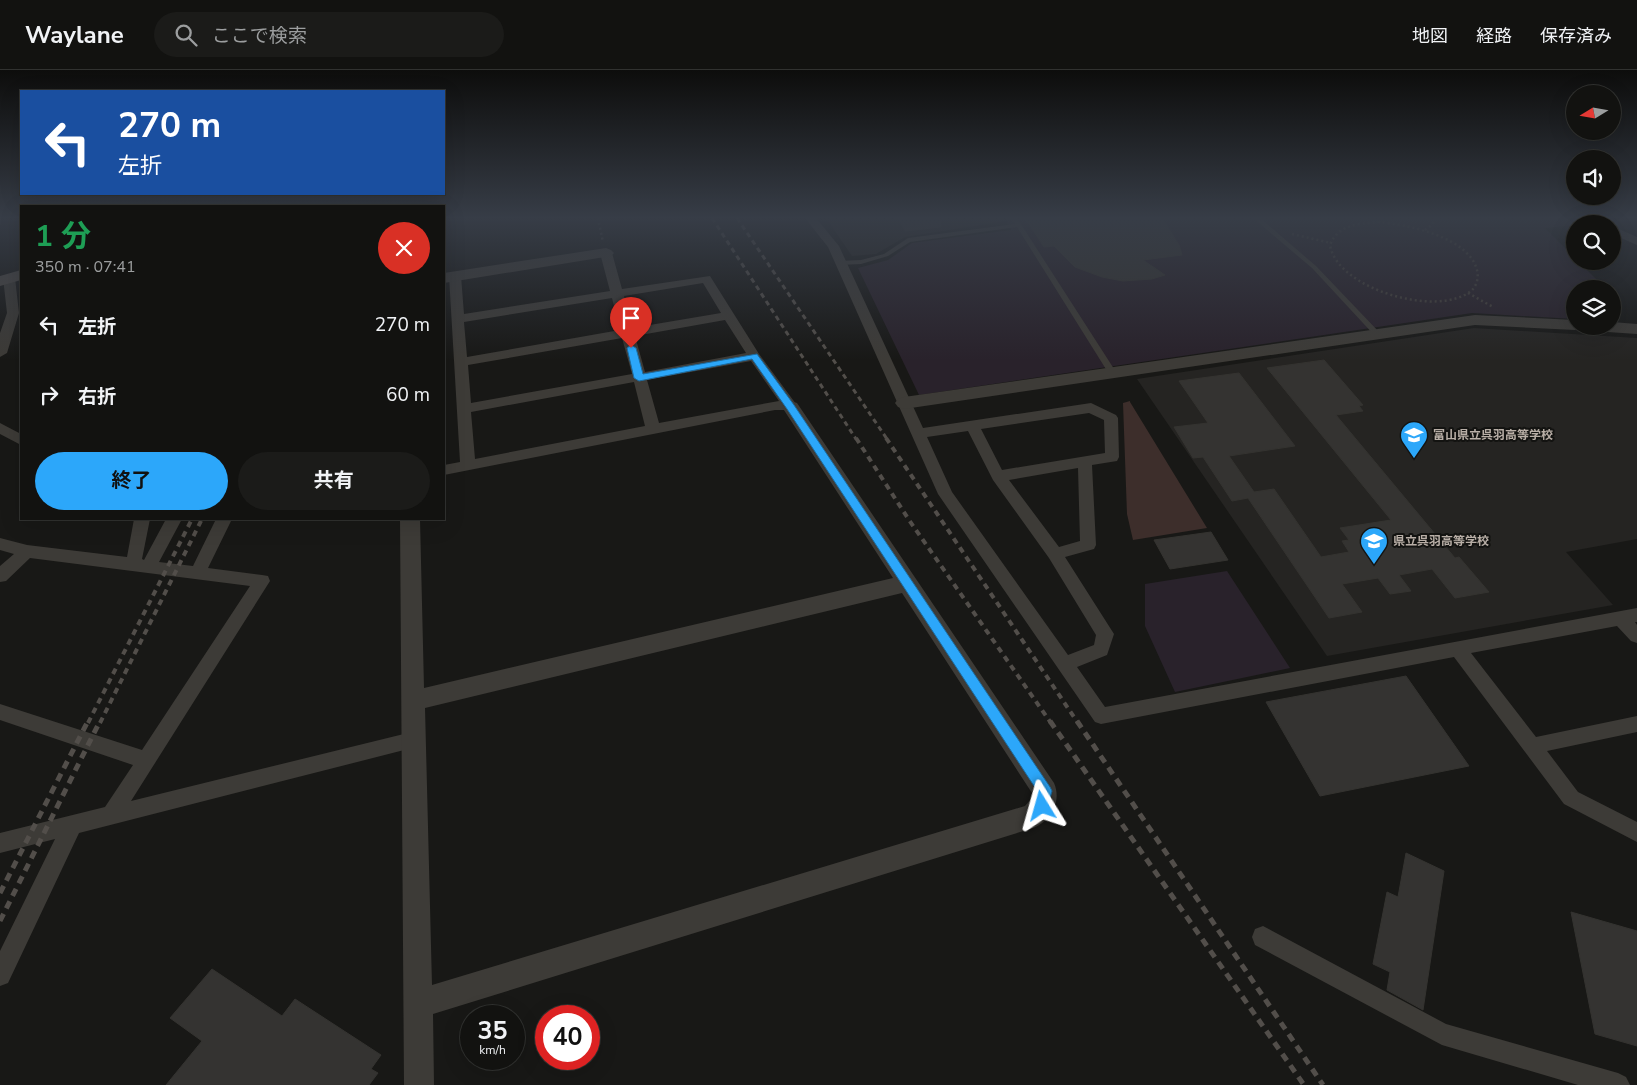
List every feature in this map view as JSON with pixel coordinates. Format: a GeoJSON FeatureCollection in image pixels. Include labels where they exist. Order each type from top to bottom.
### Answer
{"type":"FeatureCollection","features":[{"type":"Feature","properties":{"kind":"street"},"geometry":{"type":"LineString","coordinates":[[468,465],[458,319],[450,277],[526,265]]}},
{"type":"Feature","properties":{"kind":"street"},"geometry":{"type":"LineString","coordinates":[[609,265],[652,428]]}},
{"type":"Feature","properties":{"kind":"street"},"geometry":{"type":"LineString","coordinates":[[840,265],[946,494],[1101,716],[1629,617],[1637,636]]}},
{"type":"Feature","properties":{"kind":"street"},"geometry":{"type":"LineString","coordinates":[[0,353],[13,313],[10,278]]}},
{"type":"Feature","properties":{"kind":"street"},"geometry":{"type":"LineString","coordinates":[[417,1004],[1032,816],[1042,806],[1045,791],[791,407],[754,356],[706,279],[458,319]]}},
{"type":"Feature","properties":{"kind":"street"},"geometry":{"type":"LineString","coordinates":[[461,362],[729,315]]}},
{"type":"Feature","properties":{"kind":"street"},"geometry":{"type":"LineString","coordinates":[[904,402],[1475,320],[1566,325]]}},
{"type":"Feature","properties":{"kind":"street"},"geometry":{"type":"LineString","coordinates":[[1621,328],[1637,329]]}},
{"type":"Feature","properties":{"kind":"street"},"geometry":{"type":"LineString","coordinates":[[464,409],[754,356]]}},
{"type":"Feature","properties":{"kind":"street"},"geometry":{"type":"LineString","coordinates":[[445,470],[775,405],[791,407]]}},
{"type":"Feature","properties":{"kind":"street"},"geometry":{"type":"LineString","coordinates":[[918,434],[1092,408],[1111,418],[1112,458],[998,476]]}},
{"type":"Feature","properties":{"kind":"street"},"geometry":{"type":"LineString","coordinates":[[972,426],[998,476],[1055,554],[1105,634],[1102,650],[1064,664]]}},
{"type":"Feature","properties":{"kind":"street"},"geometry":{"type":"LineString","coordinates":[[0,428],[20,439]]}},
{"type":"Feature","properties":{"kind":"street"},"geometry":{"type":"LineString","coordinates":[[1055,554],[1088,545],[1085,462]]}},
{"type":"Feature","properties":{"kind":"street"},"geometry":{"type":"LineString","coordinates":[[141,567],[142,520]]}},
{"type":"Feature","properties":{"kind":"street"},"geometry":{"type":"LineString","coordinates":[[141,567],[173,520]]}},
{"type":"Feature","properties":{"kind":"street"},"geometry":{"type":"LineString","coordinates":[[196,574],[223,520]]}},
{"type":"Feature","properties":{"kind":"street"},"geometry":{"type":"LineString","coordinates":[[410,520],[412,740],[419,1085]]}},
{"type":"Feature","properties":{"kind":"street"},"geometry":{"type":"LineString","coordinates":[[0,544],[27,551],[262,581],[240,618],[145,760],[111,815]]}},
{"type":"Feature","properties":{"kind":"street"},"geometry":{"type":"LineString","coordinates":[[0,576],[27,551]]}},
{"type":"Feature","properties":{"kind":"street"},"geometry":{"type":"LineString","coordinates":[[412,701],[907,583]]}},
{"type":"Feature","properties":{"kind":"street"},"geometry":{"type":"LineString","coordinates":[[1458,649],[1571,798],[1637,832]]}},
{"type":"Feature","properties":{"kind":"street"},"geometry":{"type":"LineString","coordinates":[[0,712],[145,760]]}},
{"type":"Feature","properties":{"kind":"street"},"geometry":{"type":"LineString","coordinates":[[1531,746],[1637,724]]}},
{"type":"Feature","properties":{"kind":"street"},"geometry":{"type":"LineString","coordinates":[[0,843],[412,740]]}},
{"type":"Feature","properties":{"kind":"street"},"geometry":{"type":"LineString","coordinates":[[0,975],[72,826]]}},
{"type":"Feature","properties":{"kind":"street"},"geometry":{"type":"LineString","coordinates":[[1263,937],[1442,1034],[1618,1085]]}},
{"type":"Feature","properties":{"kind":"lane"},"geometry":{"type":"LineString","coordinates":[[1044,265],[1112,372]]}},
{"type":"Feature","properties":{"kind":"lane"},"geometry":{"type":"LineString","coordinates":[[1312,265],[1377,334]]}},
{"type":"Feature","properties":{"kind":"path"},"geometry":{"type":"LineString","coordinates":[[1339,265],[1348,274],[1367,286],[1391,295],[1417,300],[1442,301],[1462,297],[1475,288],[1479,277],[1476,265]]}},
{"type":"Feature","properties":{"kind":"shaded area"},"geometry":{"type":"Polygon","coordinates":[[[868,265],[1566,265],[1566,270],[1587,270],[1597,280],[1566,280],[1566,318],[1472,313],[919,395],[858,268],[868,265]]]}},
{"type":"Feature","properties":{"kind":"shaded area","name":"富山県立呉羽高等学校"},"geometry":{"type":"Polygon","coordinates":[[[1474,328],[1637,338],[1637,539],[1566,552],[1613,605],[1327,656],[1137,379],[1474,328]]]}},
{"type":"Feature","properties":{"kind":"shaded area"},"geometry":{"type":"Polygon","coordinates":[[[1130,401],[1207,528],[1133,540],[1127,514],[1123,403],[1130,401]]]}},
{"type":"Feature","properties":{"kind":"shaded area"},"geometry":{"type":"Polygon","coordinates":[[[1227,571],[1290,668],[1175,692],[1145,626],[1145,584],[1227,571]]]}},
{"type":"Feature","properties":{"kind":"building"},"geometry":{"type":"Polygon","coordinates":[[[1073,265],[1151,265],[1165,275],[1152,279],[1123,281],[1102,277],[1073,265]]]}},
{"type":"Feature","properties":{"kind":"building"},"geometry":{"type":"Polygon","coordinates":[[[1324,360],[1363,405],[1359,406],[1363,411],[1336,415],[1455,558],[1459,557],[1489,592],[1455,598],[1432,569],[1399,575],[1411,591],[1390,594],[1378,578],[1342,584],[1362,612],[1329,618],[1248,498],[1232,501],[1203,457],[1193,458],[1174,427],[1208,423],[1179,381],[1239,373],[1295,446],[1229,456],[1254,492],[1274,489],[1321,557],[1349,552],[1342,541],[1349,540],[1340,528],[1391,520],[1267,368],[1324,360]]]}},
{"type":"Feature","properties":{"kind":"building"},"geometry":{"type":"Polygon","coordinates":[[[1211,532],[1228,560],[1170,569],[1154,540],[1211,532]]]}},
{"type":"Feature","properties":{"kind":"building"},"geometry":{"type":"Polygon","coordinates":[[[1406,676],[1469,766],[1320,796],[1266,702],[1406,676]]]}},
{"type":"Feature","properties":{"kind":"building"},"geometry":{"type":"Polygon","coordinates":[[[1406,853],[1444,871],[1423,1010],[1387,990],[1390,972],[1373,964],[1387,892],[1398,897],[1406,853]]]}},
{"type":"Feature","properties":{"kind":"building"},"geometry":{"type":"Polygon","coordinates":[[[1571,912],[1637,931],[1637,1046],[1595,1034],[1571,912]]]}},
{"type":"Feature","properties":{"kind":"building"},"geometry":{"type":"Polygon","coordinates":[[[212,969],[282,1016],[295,999],[381,1055],[371,1069],[378,1073],[369,1085],[166,1085],[202,1041],[170,1018],[212,969]]]}},
{"type":"Feature","properties":{"kind":"railway"},"geometry":{"type":"LineString","coordinates":[[743,265],[856,439]]}},
{"type":"Feature","properties":{"kind":"railway"},"geometry":{"type":"LineString","coordinates":[[769,265],[887,439]]}},
{"type":"Feature","properties":{"kind":"railway"},"geometry":{"type":"LineString","coordinates":[[856,438],[909,520],[1051,723]]}},
{"type":"Feature","properties":{"kind":"railway"},"geometry":{"type":"LineString","coordinates":[[886,438],[1078,723]]}},
{"type":"Feature","properties":{"kind":"railway"},"geometry":{"type":"LineString","coordinates":[[88,723],[191,520]]}},
{"type":"Feature","properties":{"kind":"railway"},"geometry":{"type":"LineString","coordinates":[[100,723],[202,520]]}},
{"type":"Feature","properties":{"kind":"railway"},"geometry":{"type":"LineString","coordinates":[[0,893],[88,721]]}},
{"type":"Feature","properties":{"kind":"railway"},"geometry":{"type":"LineString","coordinates":[[0,921],[100,721]]}},
{"type":"Feature","properties":{"kind":"railway"},"geometry":{"type":"LineString","coordinates":[[1050,721],[1304,1085]]}},
{"type":"Feature","properties":{"kind":"railway"},"geometry":{"type":"LineString","coordinates":[[1077,721],[1323,1085]]}},
{"type":"Feature","properties":{"kind":"place","name":"富山県立呉羽高等学校"},"geometry":{"type":"Point","coordinates":[1414,459]}},
{"type":"Feature","properties":{"kind":"place","name":"県立呉羽高等学校"},"geometry":{"type":"Point","coordinates":[1374,565]}},
{"type":"Feature","properties":{"kind":"route"},"geometry":{"type":"LineString","coordinates":[[631,348],[639,378],[754,356],[791,407],[1045,791],[1042,806]]}}]}
